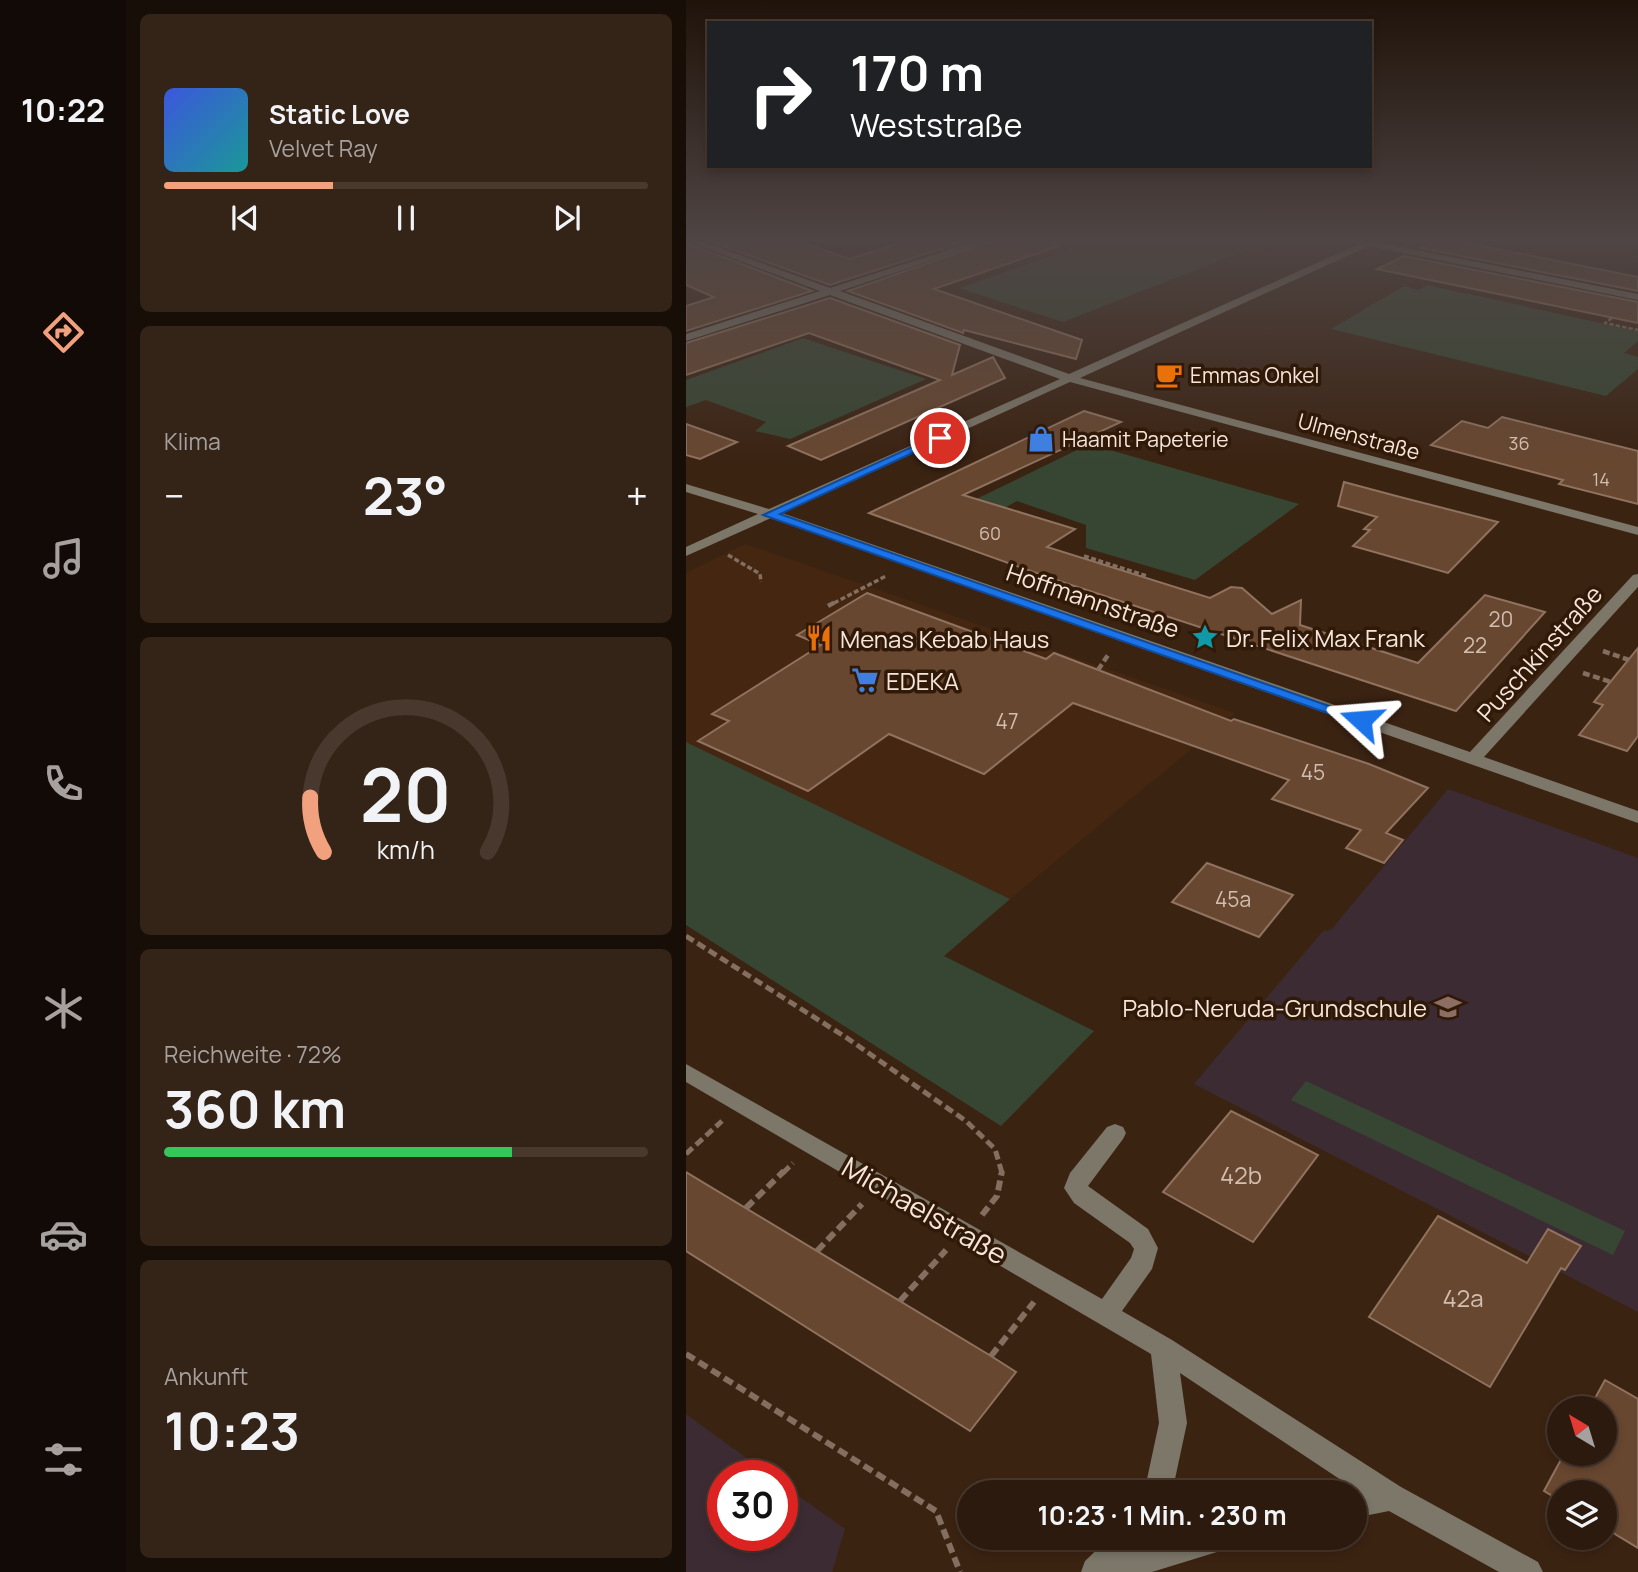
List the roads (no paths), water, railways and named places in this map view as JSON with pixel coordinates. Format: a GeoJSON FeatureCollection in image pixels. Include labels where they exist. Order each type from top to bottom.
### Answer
{"type":"FeatureCollection","features":[{"type":"Feature","properties":{"kind":"street"},"geometry":{"type":"LineString","coordinates":[[686,338],[756,315]]}},
{"type":"Feature","properties":{"kind":"street","name":"Ulmenstraße"},"geometry":{"type":"LineString","coordinates":[[894,315],[1071,379],[1638,531]]}},
{"type":"Feature","properties":{"kind":"street"},"geometry":{"type":"LineString","coordinates":[[686,552],[1210,315]]}},
{"type":"Feature","properties":{"kind":"street","name":"Hoffmannstraße"},"geometry":{"type":"LineString","coordinates":[[686,488],[910,562],[1638,817]]}},
{"type":"Feature","properties":{"kind":"street","name":"Puschkinstraße"},"geometry":{"type":"LineString","coordinates":[[1473,759],[1638,578]]}},
{"type":"Feature","properties":{"kind":"street","name":"Michaelstraße"},"geometry":{"type":"LineString","coordinates":[[686,1072],[1163,1348],[1391,1497],[1528,1572]]}},
{"type":"Feature","properties":{"kind":"street"},"geometry":{"type":"LineString","coordinates":[[1105,1315],[1143,1262],[1146,1248],[1139,1236],[1082,1196],[1076,1188],[1078,1180],[1115,1133]]}},
{"type":"Feature","properties":{"kind":"street"},"geometry":{"type":"LineString","coordinates":[[1161,1480],[1173,1423],[1163,1348]]}},
{"type":"Feature","properties":{"kind":"street"},"geometry":{"type":"LineString","coordinates":[[1367,1502],[1391,1497]]}},
{"type":"Feature","properties":{"kind":"street"},"geometry":{"type":"LineString","coordinates":[[1093,1572],[1118,1550]]}},
{"type":"Feature","properties":{"kind":"street"},"geometry":{"type":"LineString","coordinates":[[1102,1572],[1178,1550]]}},
{"type":"Feature","properties":{"kind":"place","name":"Emmas Onkel"},"geometry":{"type":"Point","coordinates":[1169,375]}},
{"type":"Feature","properties":{"kind":"place","name":"Haamit Papeterie"},"geometry":{"type":"Point","coordinates":[1041,439]}},
{"type":"Feature","properties":{"kind":"place","name":"Dr. Felix Max Frank"},"geometry":{"type":"Point","coordinates":[1205,637]}},
{"type":"Feature","properties":{"kind":"place","name":"Menas Kebab Haus"},"geometry":{"type":"Point","coordinates":[819,638]}},
{"type":"Feature","properties":{"kind":"place","name":"EDEKA"},"geometry":{"type":"Point","coordinates":[865,680]}},
{"type":"Feature","properties":{"kind":"place","name":"Pablo-Neruda-Grundschule"},"geometry":{"type":"Point","coordinates":[1448,1007]}}]}
